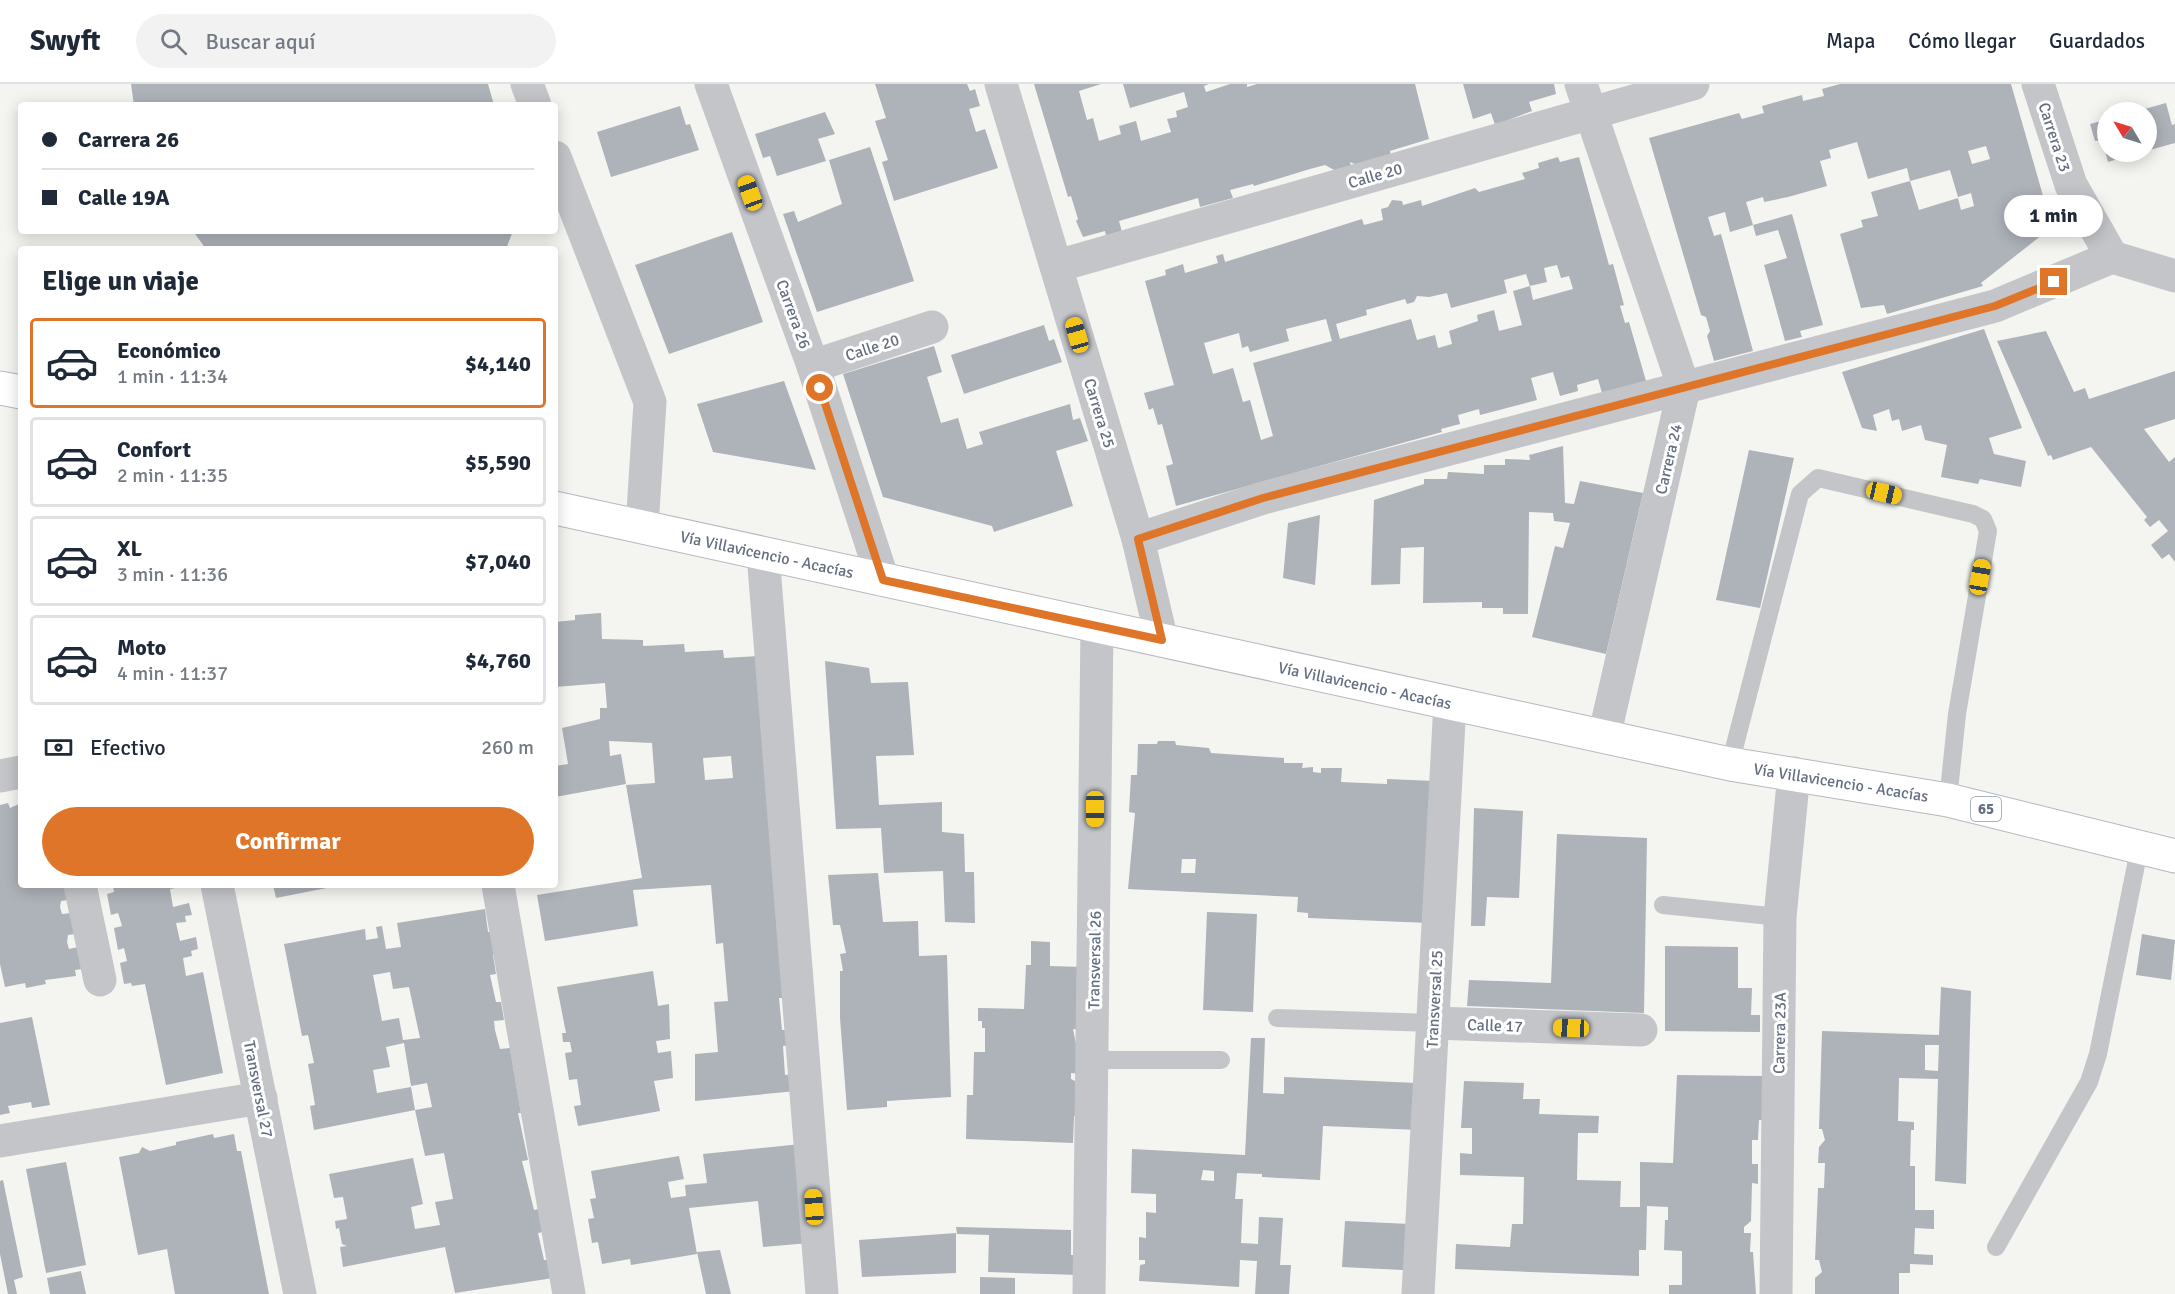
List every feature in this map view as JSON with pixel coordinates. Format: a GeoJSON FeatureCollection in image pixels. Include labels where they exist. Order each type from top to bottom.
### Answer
{"type":"FeatureCollection","features":[{"type":"Feature","properties":{"kind":"main road"},"geometry":{"type":"LineString","coordinates":[[0,388],[18,391]]}},
{"type":"Feature","properties":{"kind":"main road","name":"Vía Villavicencio - Acacías"},"geometry":{"type":"LineString","coordinates":[[558,509],[1730,764],[1948,800],[2175,856]]}},
{"type":"Feature","properties":{"kind":"street"},"geometry":{"type":"LineString","coordinates":[[527,84],[534,102]]}},
{"type":"Feature","properties":{"kind":"street","name":"Carrera 26"},"geometry":{"type":"LineString","coordinates":[[711,84],[813,366],[883,580]]}},
{"type":"Feature","properties":{"kind":"street","name":"Carrera 25"},"geometry":{"type":"LineString","coordinates":[[1001,84],[1138,539],[1162,640]]}},
{"type":"Feature","properties":{"kind":"street","name":"Calle 20"},"geometry":{"type":"LineString","coordinates":[[1057,266],[1585,99],[1693,84]]}},
{"type":"Feature","properties":{"kind":"street","name":"Carrera 23"},"geometry":{"type":"LineString","coordinates":[[2038,84],[2071,186],[2112,257]]}},
{"type":"Feature","properties":{"kind":"street"},"geometry":{"type":"LineString","coordinates":[[1585,99],[1684,388]]}},
{"type":"Feature","properties":{"kind":"street"},"geometry":{"type":"LineString","coordinates":[[558,165],[650,402],[642,527]]}},
{"type":"Feature","properties":{"kind":"street"},"geometry":{"type":"LineString","coordinates":[[1138,539],[1263,498],[1995,306],[2112,257],[2175,276]]}},
{"type":"Feature","properties":{"kind":"street","name":"Calle 20"},"geometry":{"type":"LineString","coordinates":[[813,366],[932,327]]}},
{"type":"Feature","properties":{"kind":"street","name":"Carrera 24"},"geometry":{"type":"LineString","coordinates":[[1604,737],[1684,388]]}},
{"type":"Feature","properties":{"kind":"street"},"geometry":{"type":"LineString","coordinates":[[763,554],[822,1294]]}},
{"type":"Feature","properties":{"kind":"street","name":"Transversal 26"},"geometry":{"type":"LineString","coordinates":[[1089,1294],[1097,626]]}},
{"type":"Feature","properties":{"kind":"street","name":"Transversal 25"},"geometry":{"type":"LineString","coordinates":[[1418,1294],[1450,703]]}},
{"type":"Feature","properties":{"kind":"street","name":"Carrera 23A"},"geometry":{"type":"LineString","coordinates":[[1776,1294],[1780,917],[1794,773]]}},
{"type":"Feature","properties":{"kind":"street"},"geometry":{"type":"LineString","coordinates":[[81,888],[100,980]]}},
{"type":"Feature","properties":{"kind":"street","name":"Transversal 27"},"geometry":{"type":"LineString","coordinates":[[219,888],[300,1294]]}},
{"type":"Feature","properties":{"kind":"street"},"geometry":{"type":"LineString","coordinates":[[499,888],[568,1294]]}},
{"type":"Feature","properties":{"kind":"street","name":"Calle 17"},"geometry":{"type":"LineString","coordinates":[[1433,1023],[1641,1030]]}},
{"type":"Feature","properties":{"kind":"street"},"geometry":{"type":"LineString","coordinates":[[0,1141],[261,1098]]}},
{"type":"Feature","properties":{"kind":"lane"},"geometry":{"type":"LineString","coordinates":[[1730,764],[1800,494],[1818,478],[1973,514],[1983,519],[1988,531],[1957,714],[1948,800]]}},
{"type":"Feature","properties":{"kind":"lane"},"geometry":{"type":"LineString","coordinates":[[1996,1247],[2089,1082],[2098,1054],[2139,846]]}},
{"type":"Feature","properties":{"kind":"lane"},"geometry":{"type":"LineString","coordinates":[[1664,905],[1780,917]]}},
{"type":"Feature","properties":{"kind":"lane","name":"Calle 17"},"geometry":{"type":"LineString","coordinates":[[1277,1018],[1433,1023]]}},
{"type":"Feature","properties":{"kind":"lane"},"geometry":{"type":"LineString","coordinates":[[1093,1060],[1221,1060]]}},
{"type":"Feature","properties":{"kind":"building"},"geometry":{"type":"Polygon","coordinates":[[[131,84],[488,84],[493,102],[134,102],[131,84]]]}},
{"type":"Feature","properties":{"kind":"building"},"geometry":{"type":"Polygon","coordinates":[[[875,84],[967,84],[970,91],[975,89],[980,106],[969,109],[976,132],[985,129],[998,168],[894,201],[882,162],[888,160],[875,121],[886,118],[875,84]]]}},
{"type":"Feature","properties":{"kind":"building"},"geometry":{"type":"Polygon","coordinates":[[[1034,84],[1101,84],[1079,91],[1087,120],[1093,118],[1099,141],[1121,134],[1119,126],[1136,121],[1141,141],[1171,132],[1167,119],[1177,117],[1176,111],[1188,107],[1184,92],[1130,108],[1123,84],[1209,84],[1204,86],[1206,92],[1230,84],[1247,84],[1247,87],[1257,84],[1415,84],[1429,139],[1390,151],[1391,156],[1357,165],[1350,162],[1351,166],[1338,172],[1325,165],[1254,186],[1253,184],[1230,190],[1233,198],[1200,207],[1198,198],[1119,221],[1122,232],[1106,236],[1105,231],[1083,237],[1076,221],[1078,219],[1071,196],[1068,197],[1034,84]]]}},
{"type":"Feature","properties":{"kind":"building"},"geometry":{"type":"Polygon","coordinates":[[[1463,84],[1554,84],[1556,94],[1529,102],[1532,111],[1495,125],[1491,113],[1473,119],[1463,84]]]}},
{"type":"Feature","properties":{"kind":"building"},"geometry":{"type":"Polygon","coordinates":[[[1840,84],[2011,84],[2052,227],[1981,283],[1983,286],[1887,314],[1884,305],[1861,308],[1840,234],[1863,227],[1861,220],[1878,216],[1871,192],[1910,181],[1907,168],[1868,179],[1857,142],[1829,150],[1831,158],[1820,161],[1827,186],[1764,202],[1763,197],[1746,202],[1753,225],[1730,232],[1725,212],[1708,217],[1714,236],[1721,234],[1753,351],[1714,361],[1707,336],[1710,331],[1706,317],[1701,315],[1649,138],[1739,113],[1742,119],[1764,113],[1762,106],[1802,95],[1803,101],[1824,96],[1822,89],[1840,84]],[[1986,146],[1968,151],[1972,164],[1990,159],[1986,146]],[[1950,170],[1910,181],[1919,210],[1958,198],[1961,210],[1974,206],[1971,193],[1958,197],[1950,170]]]}},
{"type":"Feature","properties":{"kind":"building"},"geometry":{"type":"Polygon","coordinates":[[[2166,103],[2172,125],[2175,124],[2175,143],[2157,148],[2157,106],[2166,103]]]}},
{"type":"Feature","properties":{"kind":"building"},"geometry":{"type":"Polygon","coordinates":[[[680,106],[686,125],[690,124],[699,150],[611,177],[597,132],[680,106]]]}},
{"type":"Feature","properties":{"kind":"building"},"geometry":{"type":"Polygon","coordinates":[[[825,112],[835,134],[818,139],[826,161],[777,176],[770,156],[763,158],[755,134],[825,112]]]}},
{"type":"Feature","properties":{"kind":"building"},"geometry":{"type":"Polygon","coordinates":[[[2097,122],[2097,141],[2095,141],[2090,124],[2097,122]]]}},
{"type":"Feature","properties":{"kind":"building"},"geometry":{"type":"Polygon","coordinates":[[[870,147],[914,281],[817,312],[783,214],[794,211],[798,222],[842,204],[829,160],[870,147]]]}},
{"type":"Feature","properties":{"kind":"building"},"geometry":{"type":"Polygon","coordinates":[[[1558,157],[1560,162],[1579,157],[1609,265],[1613,264],[1624,305],[1620,306],[1625,323],[1629,322],[1646,381],[1602,393],[1598,379],[1577,385],[1578,391],[1560,396],[1553,372],[1531,378],[1537,400],[1480,415],[1479,409],[1458,415],[1460,424],[1441,429],[1442,432],[1176,506],[1166,466],[1173,464],[1162,424],[1158,425],[1153,408],[1149,410],[1144,393],[1174,385],[1145,281],[1166,275],[1165,270],[1183,264],[1185,273],[1218,263],[1216,256],[1223,254],[1225,262],[1362,219],[1364,225],[1383,220],[1381,209],[1388,207],[1392,200],[1402,201],[1403,205],[1421,200],[1422,206],[1475,188],[1479,192],[1525,179],[1522,173],[1539,168],[1538,163],[1558,157]],[[1557,265],[1544,268],[1547,282],[1530,286],[1533,300],[1573,289],[1569,276],[1561,278],[1557,265]],[[1526,274],[1504,280],[1507,293],[1451,308],[1447,293],[1429,297],[1417,296],[1414,302],[1407,304],[1405,299],[1366,310],[1367,315],[1336,324],[1340,339],[1411,319],[1417,340],[1435,335],[1438,348],[1452,344],[1449,331],[1478,321],[1477,315],[1494,310],[1499,331],[1522,325],[1513,291],[1530,286],[1526,274]],[[1326,319],[1286,329],[1289,341],[1250,352],[1248,346],[1242,348],[1239,333],[1204,343],[1213,374],[1233,368],[1243,402],[1250,400],[1261,440],[1273,436],[1253,363],[1332,341],[1326,319]]]}},
{"type":"Feature","properties":{"kind":"building"},"geometry":{"type":"Polygon","coordinates":[[[1792,214],[1823,325],[1800,331],[1802,337],[1785,341],[1764,265],[1787,258],[1778,230],[1756,236],[1753,225],[1792,214]]]}},
{"type":"Feature","properties":{"kind":"building"},"geometry":{"type":"Polygon","coordinates":[[[732,232],[763,322],[669,354],[635,265],[732,232]]]}},
{"type":"Feature","properties":{"kind":"building"},"geometry":{"type":"Polygon","coordinates":[[[195,234],[512,234],[507,246],[204,246],[195,234]]]}},
{"type":"Feature","properties":{"kind":"building"},"geometry":{"type":"Polygon","coordinates":[[[1044,325],[1049,341],[1054,339],[1062,362],[964,394],[951,355],[1044,325]]]}},
{"type":"Feature","properties":{"kind":"building"},"geometry":{"type":"Polygon","coordinates":[[[1984,329],[2022,428],[1989,438],[1994,454],[2026,461],[2021,487],[1980,479],[1978,484],[1941,477],[1947,445],[1925,440],[1921,425],[1902,431],[1899,419],[1892,421],[1889,409],[1873,415],[1877,431],[1862,428],[1842,372],[1984,329]]]}},
{"type":"Feature","properties":{"kind":"building"},"geometry":{"type":"Polygon","coordinates":[[[2046,331],[2074,392],[2085,388],[2089,399],[2175,371],[2175,419],[2144,429],[2169,462],[2175,457],[2175,562],[2169,554],[2162,559],[2151,545],[2168,531],[2159,520],[2150,527],[2144,520],[2147,517],[2091,447],[2053,460],[2051,455],[2048,456],[1997,341],[2046,331]]]}},
{"type":"Feature","properties":{"kind":"building"},"geometry":{"type":"Polygon","coordinates":[[[934,346],[942,372],[927,377],[941,423],[958,418],[967,449],[983,444],[979,432],[1070,404],[1073,420],[1080,418],[1088,441],[1056,451],[1073,506],[994,532],[992,526],[883,497],[843,374],[934,346]]]}},
{"type":"Feature","properties":{"kind":"building"},"geometry":{"type":"Polygon","coordinates":[[[784,381],[816,470],[713,452],[697,404],[784,381]]]}},
{"type":"Feature","properties":{"kind":"building"},"geometry":{"type":"Polygon","coordinates":[[[1563,446],[1565,503],[1574,504],[1580,481],[1643,493],[1606,654],[1532,637],[1555,546],[1563,548],[1570,523],[1554,521],[1553,513],[1529,512],[1528,614],[1503,614],[1503,608],[1482,608],[1482,602],[1423,603],[1424,547],[1401,548],[1400,584],[1371,585],[1374,500],[1424,484],[1424,479],[1447,479],[1448,472],[1484,474],[1484,465],[1505,465],[1505,459],[1530,460],[1529,455],[1563,446]]]}},
{"type":"Feature","properties":{"kind":"building"},"geometry":{"type":"Polygon","coordinates":[[[1749,450],[1794,458],[1760,608],[1716,600],[1749,450]]]}},
{"type":"Feature","properties":{"kind":"building"},"geometry":{"type":"Polygon","coordinates":[[[1320,515],[1315,585],[1283,578],[1288,523],[1320,515]]]}},
{"type":"Feature","properties":{"kind":"building"},"geometry":{"type":"Polygon","coordinates":[[[601,613],[602,639],[643,640],[643,646],[684,644],[685,652],[723,650],[724,658],[759,656],[787,998],[779,998],[782,1030],[790,1030],[791,1045],[783,1046],[785,1075],[794,1074],[796,1091],[695,1101],[695,1054],[718,1052],[714,1002],[728,1001],[723,943],[716,944],[711,885],[633,890],[638,926],[545,941],[537,895],[642,878],[626,785],[655,783],[652,743],[609,741],[610,756],[621,754],[626,784],[558,796],[558,766],[568,764],[562,728],[600,719],[600,708],[607,708],[605,683],[558,687],[558,622],[575,620],[575,615],[601,613]],[[731,756],[703,758],[705,780],[733,778],[731,756]]]}},
{"type":"Feature","properties":{"kind":"building"},"geometry":{"type":"Polygon","coordinates":[[[825,661],[869,668],[871,683],[908,682],[914,755],[876,756],[879,805],[942,802],[942,832],[964,834],[965,872],[974,872],[975,923],[945,922],[943,871],[884,873],[881,828],[836,829],[825,661]]]}},
{"type":"Feature","properties":{"kind":"building"},"geometry":{"type":"Polygon","coordinates":[[[1158,741],[1175,741],[1176,745],[1209,748],[1211,753],[1284,758],[1284,763],[1303,763],[1302,768],[1313,767],[1313,772],[1321,773],[1321,768],[1342,768],[1341,782],[1387,784],[1387,779],[1434,781],[1429,923],[1308,918],[1308,913],[1297,912],[1298,897],[1128,889],[1135,813],[1129,812],[1131,775],[1137,775],[1138,744],[1157,744],[1158,741]],[[1182,859],[1181,873],[1195,873],[1196,859],[1182,859]]]}},
{"type":"Feature","properties":{"kind":"building"},"geometry":{"type":"Polygon","coordinates":[[[8,803],[10,808],[18,804],[18,888],[66,888],[68,900],[61,901],[60,907],[62,914],[71,913],[75,934],[68,935],[67,942],[69,949],[78,947],[82,969],[75,970],[76,976],[45,980],[46,984],[26,988],[25,983],[5,987],[0,964],[0,805],[8,803]]]}},
{"type":"Feature","properties":{"kind":"building"},"geometry":{"type":"Polygon","coordinates":[[[1474,808],[1523,811],[1519,898],[1487,897],[1485,926],[1471,926],[1474,808]]]}},
{"type":"Feature","properties":{"kind":"building"},"geometry":{"type":"Polygon","coordinates":[[[1557,834],[1647,838],[1644,1013],[1467,1006],[1469,980],[1551,983],[1557,834]]]}},
{"type":"Feature","properties":{"kind":"building"},"geometry":{"type":"Polygon","coordinates":[[[878,873],[883,922],[918,921],[919,956],[947,955],[951,1097],[887,1101],[887,1107],[847,1110],[840,1018],[840,971],[843,971],[840,954],[846,953],[840,925],[833,925],[828,875],[878,873]]]}},
{"type":"Feature","properties":{"kind":"building"},"geometry":{"type":"Polygon","coordinates":[[[113,888],[175,888],[170,889],[173,907],[189,903],[192,915],[185,916],[186,922],[176,923],[180,941],[196,937],[198,949],[191,951],[192,956],[183,958],[186,976],[203,972],[223,1073],[166,1085],[145,984],[132,986],[131,983],[124,984],[120,963],[127,961],[124,948],[118,950],[114,928],[122,926],[118,913],[111,915],[107,894],[114,892],[113,888]]]}},
{"type":"Feature","properties":{"kind":"building"},"geometry":{"type":"Polygon","coordinates":[[[274,888],[327,888],[276,898],[274,888]]]}},
{"type":"Feature","properties":{"kind":"building"},"geometry":{"type":"Polygon","coordinates":[[[485,909],[488,932],[494,931],[498,954],[493,955],[496,974],[490,975],[496,1002],[501,1002],[504,1020],[494,1021],[495,1030],[500,1049],[510,1048],[521,1113],[518,1113],[528,1160],[522,1161],[534,1210],[539,1209],[543,1232],[538,1233],[544,1260],[549,1260],[553,1278],[455,1293],[445,1247],[343,1267],[340,1247],[347,1246],[342,1244],[335,1221],[347,1219],[343,1197],[334,1198],[329,1174],[413,1158],[423,1204],[411,1207],[415,1229],[440,1225],[435,1202],[453,1199],[444,1153],[425,1156],[415,1110],[314,1130],[310,1106],[315,1105],[308,1064],[314,1063],[308,1035],[302,1036],[284,944],[365,929],[366,940],[378,938],[376,927],[382,926],[386,949],[401,947],[397,923],[485,909]],[[390,972],[373,975],[382,1021],[399,1018],[403,1040],[420,1038],[409,987],[393,989],[390,972]],[[404,1043],[386,1047],[390,1067],[373,1070],[377,1093],[411,1087],[415,1110],[432,1107],[427,1083],[411,1086],[404,1043]]]}},
{"type":"Feature","properties":{"kind":"building"},"geometry":{"type":"Polygon","coordinates":[[[1207,912],[1257,914],[1253,1012],[1203,1010],[1207,912]]]}},
{"type":"Feature","properties":{"kind":"building"},"geometry":{"type":"Polygon","coordinates":[[[2142,934],[2175,940],[2171,980],[2136,975],[2142,934]]]}},
{"type":"Feature","properties":{"kind":"building"},"geometry":{"type":"Polygon","coordinates":[[[1031,941],[1050,942],[1050,966],[1084,967],[1083,1030],[1073,1029],[1082,1074],[1071,1073],[1071,1079],[1075,1081],[1079,1116],[1074,1116],[1073,1143],[966,1139],[967,1095],[973,1095],[974,1052],[985,1052],[985,1028],[982,1028],[982,1021],[978,1021],[978,1008],[1024,1009],[1026,965],[1031,965],[1031,941]]]}},
{"type":"Feature","properties":{"kind":"building"},"geometry":{"type":"Polygon","coordinates":[[[1665,946],[1738,947],[1738,988],[1752,988],[1751,1015],[1760,1015],[1760,1032],[1665,1031],[1665,946]]]}},
{"type":"Feature","properties":{"kind":"building"},"geometry":{"type":"Polygon","coordinates":[[[653,971],[658,1006],[669,1004],[670,1039],[656,1041],[658,1053],[671,1051],[673,1078],[654,1081],[660,1111],[578,1126],[574,1106],[581,1105],[577,1079],[569,1080],[565,1053],[572,1052],[570,1042],[563,1042],[562,1033],[566,1033],[557,987],[653,971]]]}},
{"type":"Feature","properties":{"kind":"building"},"geometry":{"type":"Polygon","coordinates":[[[1941,987],[1971,991],[1966,1184],[1935,1181],[1938,1079],[1899,1078],[1898,1121],[1914,1122],[1914,1130],[1911,1130],[1910,1166],[1915,1166],[1915,1210],[1934,1210],[1934,1229],[1915,1228],[1914,1254],[1933,1255],[1933,1265],[1910,1264],[1910,1273],[1899,1273],[1899,1294],[1815,1294],[1815,1278],[1822,1272],[1819,1260],[1815,1260],[1818,1188],[1824,1188],[1825,1163],[1818,1163],[1819,1147],[1825,1140],[1822,1129],[1819,1129],[1822,1031],[1939,1035],[1941,987]],[[1925,1045],[1925,1070],[1938,1071],[1939,1045],[1925,1045]]]}},
{"type":"Feature","properties":{"kind":"building"},"geometry":{"type":"Polygon","coordinates":[[[32,1017],[50,1105],[32,1108],[31,1102],[8,1106],[10,1113],[0,1115],[0,1023],[32,1017]]]}},
{"type":"Feature","properties":{"kind":"building"},"geometry":{"type":"Polygon","coordinates":[[[1251,1038],[1265,1038],[1263,1093],[1284,1094],[1284,1077],[1416,1083],[1419,1130],[1323,1126],[1320,1180],[1262,1177],[1262,1174],[1237,1173],[1235,1199],[1243,1199],[1241,1243],[1258,1244],[1259,1217],[1283,1218],[1280,1265],[1291,1265],[1289,1294],[1255,1294],[1257,1261],[1240,1260],[1239,1287],[1139,1281],[1140,1265],[1145,1264],[1145,1260],[1139,1260],[1139,1237],[1146,1238],[1146,1212],[1156,1213],[1156,1194],[1131,1193],[1132,1149],[1245,1155],[1251,1038]],[[1203,1170],[1201,1180],[1214,1181],[1214,1171],[1203,1170]]]}},
{"type":"Feature","properties":{"kind":"building"},"geometry":{"type":"Polygon","coordinates":[[[1677,1075],[1763,1076],[1762,1120],[1759,1120],[1758,1140],[1752,1140],[1752,1164],[1758,1164],[1758,1184],[1752,1183],[1751,1221],[1744,1227],[1744,1233],[1751,1233],[1750,1252],[1753,1252],[1756,1294],[1669,1294],[1669,1285],[1682,1285],[1682,1251],[1664,1250],[1668,1207],[1647,1206],[1646,1250],[1639,1250],[1639,1276],[1455,1269],[1456,1244],[1510,1247],[1512,1224],[1523,1224],[1524,1177],[1460,1175],[1460,1153],[1472,1154],[1472,1128],[1461,1128],[1464,1081],[1524,1083],[1523,1099],[1540,1099],[1539,1114],[1599,1116],[1598,1133],[1578,1133],[1577,1180],[1621,1181],[1620,1207],[1640,1207],[1640,1162],[1673,1163],[1677,1075]]]}},
{"type":"Feature","properties":{"kind":"building"},"geometry":{"type":"Polygon","coordinates":[[[213,1134],[214,1138],[234,1134],[237,1151],[241,1151],[269,1294],[175,1294],[167,1249],[138,1255],[119,1157],[139,1153],[142,1147],[150,1151],[176,1145],[176,1142],[213,1134]]]}},
{"type":"Feature","properties":{"kind":"building"},"geometry":{"type":"Polygon","coordinates":[[[801,1144],[809,1243],[763,1247],[758,1201],[689,1208],[697,1254],[631,1265],[630,1259],[602,1264],[598,1242],[592,1243],[588,1219],[594,1218],[590,1199],[596,1198],[591,1171],[679,1156],[684,1179],[668,1182],[671,1198],[686,1196],[685,1185],[707,1183],[703,1154],[801,1144]]]}},
{"type":"Feature","properties":{"kind":"building"},"geometry":{"type":"Polygon","coordinates":[[[66,1162],[86,1265],[46,1273],[26,1169],[66,1162]]]}},
{"type":"Feature","properties":{"kind":"building"},"geometry":{"type":"Polygon","coordinates":[[[3,1180],[23,1277],[14,1280],[17,1294],[8,1294],[0,1254],[0,1181],[3,1180]]]}},
{"type":"Feature","properties":{"kind":"building"},"geometry":{"type":"Polygon","coordinates":[[[1345,1221],[1410,1224],[1403,1270],[1342,1267],[1345,1221]]]}},
{"type":"Feature","properties":{"kind":"building"},"geometry":{"type":"Polygon","coordinates":[[[956,1227],[1071,1230],[1071,1255],[1079,1255],[1079,1275],[988,1272],[989,1235],[957,1234],[956,1227]]]}},
{"type":"Feature","properties":{"kind":"building"},"geometry":{"type":"Polygon","coordinates":[[[956,1233],[956,1273],[862,1277],[859,1240],[956,1233]]]}},
{"type":"Feature","properties":{"kind":"building"},"geometry":{"type":"Polygon","coordinates":[[[720,1250],[731,1294],[706,1294],[697,1252],[720,1250]]]}},
{"type":"Feature","properties":{"kind":"building"},"geometry":{"type":"Polygon","coordinates":[[[81,1271],[86,1294],[50,1294],[47,1278],[81,1271]]]}},
{"type":"Feature","properties":{"kind":"building"},"geometry":{"type":"Polygon","coordinates":[[[980,1277],[1015,1278],[1015,1294],[980,1294],[980,1277]]]}},
{"type":"Feature","properties":{"kind":"route"},"geometry":{"type":"LineString","coordinates":[[820,388],[883,580],[1162,640],[1138,539],[1263,498],[1995,306],[2054,282]]}}]}
